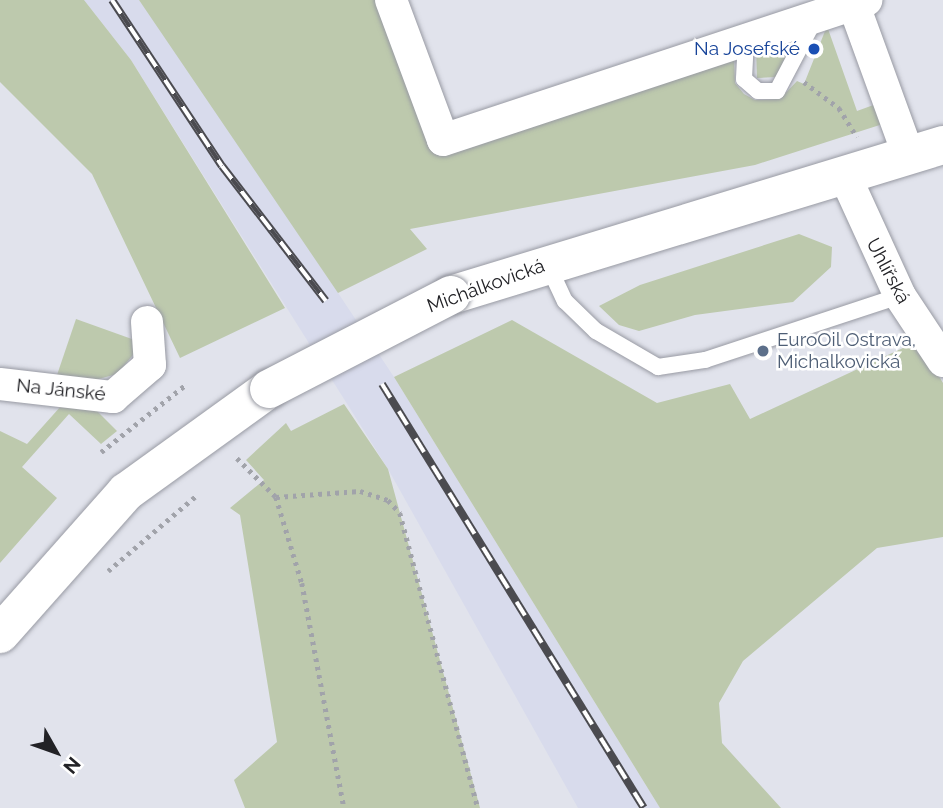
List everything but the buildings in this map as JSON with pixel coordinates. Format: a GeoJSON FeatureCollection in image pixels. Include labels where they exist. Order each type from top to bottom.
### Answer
{"type":"FeatureCollection","features":[{"type":"Feature","properties":{"kind":"street"},"geometry":{"type":"LineString","coordinates":[[391,0],[443,140],[816,17],[857,1],[926,151]]}},
{"type":"Feature","properties":{"kind":"street","name":"Michálkovická"},"geometry":{"type":"LineString","coordinates":[[0,634],[126,492],[269,389],[451,295],[852,159],[926,151]]}},
{"type":"Feature","properties":{"kind":"street","name":"Uhlířská"},"geometry":{"type":"LineString","coordinates":[[852,159],[900,296],[943,361]]}},
{"type":"Feature","properties":{"kind":"street","name":"Na Jánské"},"geometry":{"type":"LineString","coordinates":[[0,384],[113,397],[150,365],[147,322]]}},
{"type":"Feature","properties":{"kind":"lane"},"geometry":{"type":"LineString","coordinates":[[746,39],[744,79],[758,91],[776,91],[816,17]]}},
{"type":"Feature","properties":{"kind":"lane"},"geometry":{"type":"LineString","coordinates":[[547,262],[565,301],[596,331],[658,367],[705,360],[900,296]]}},
{"type":"Feature","properties":{"kind":"path"},"geometry":{"type":"LineString","coordinates":[[807,70],[802,80],[839,108],[852,159]]}},
{"type":"Feature","properties":{"kind":"path"},"geometry":{"type":"LineString","coordinates":[[101,452],[184,386]]}},
{"type":"Feature","properties":{"kind":"path"},"geometry":{"type":"LineString","coordinates":[[237,458],[276,497],[302,583],[344,808]]}},
{"type":"Feature","properties":{"kind":"path"},"geometry":{"type":"LineString","coordinates":[[276,497],[360,491],[388,500],[410,534],[422,593],[478,808]]}},
{"type":"Feature","properties":{"kind":"path"},"geometry":{"type":"LineString","coordinates":[[108,571],[198,494]]}},
{"type":"Feature","properties":{"kind":"shaded area"},"geometry":{"type":"Polygon","coordinates":[[[84,0],[139,0],[167,36],[394,377],[660,808],[578,808],[388,469],[131,60],[84,0]]]}},
{"type":"Feature","properties":{"kind":"green space"},"geometry":{"type":"Polygon","coordinates":[[[0,0],[84,0],[131,60],[285,308],[180,358],[92,174],[0,82],[0,0]]]}},
{"type":"Feature","properties":{"kind":"green space"},"geometry":{"type":"Polygon","coordinates":[[[139,0],[384,0],[441,154],[734,57],[735,83],[744,94],[755,100],[780,99],[797,81],[804,84],[827,26],[857,111],[879,103],[886,123],[755,165],[410,229],[427,249],[338,293],[139,0]]]}},
{"type":"Feature","properties":{"kind":"green space"},"geometry":{"type":"Polygon","coordinates":[[[796,35],[776,77],[757,78],[756,49],[796,35]]]}},
{"type":"Feature","properties":{"kind":"green space"},"geometry":{"type":"Polygon","coordinates":[[[799,234],[832,247],[831,267],[793,302],[695,315],[639,331],[619,325],[599,306],[640,285],[799,234]]]}},
{"type":"Feature","properties":{"kind":"green space"},"geometry":{"type":"Polygon","coordinates":[[[76,319],[143,343],[117,374],[95,380],[57,375],[76,319]]]}},
{"type":"Feature","properties":{"kind":"green space"},"geometry":{"type":"Polygon","coordinates":[[[512,320],[657,403],[730,384],[750,419],[918,341],[943,383],[943,537],[877,548],[743,661],[719,703],[722,743],[781,808],[660,808],[394,377],[512,320]]]}},
{"type":"Feature","properties":{"kind":"green space"},"geometry":{"type":"Polygon","coordinates":[[[344,404],[388,469],[480,808],[245,808],[234,780],[277,742],[240,515],[230,508],[264,480],[246,460],[286,423],[291,431],[344,404]]]}},
{"type":"Feature","properties":{"kind":"green space"},"geometry":{"type":"Polygon","coordinates":[[[61,406],[94,408],[117,431],[101,444],[69,414],[22,467],[57,498],[0,563],[0,431],[27,444],[61,406]]]}},
{"type":"Feature","properties":{"kind":"railway"},"geometry":{"type":"LineString","coordinates":[[112,0],[222,166],[326,301]]}},
{"type":"Feature","properties":{"kind":"railway"},"geometry":{"type":"LineString","coordinates":[[382,384],[644,808]]}},
{"type":"Feature","properties":{"kind":"place","name":"Na Josefské"},"geometry":{"type":"Point","coordinates":[814,49]}},
{"type":"Feature","properties":{"kind":"place","name":"EuroOil Ostrava, Michalkovická"},"geometry":{"type":"Point","coordinates":[763,351]}}]}
